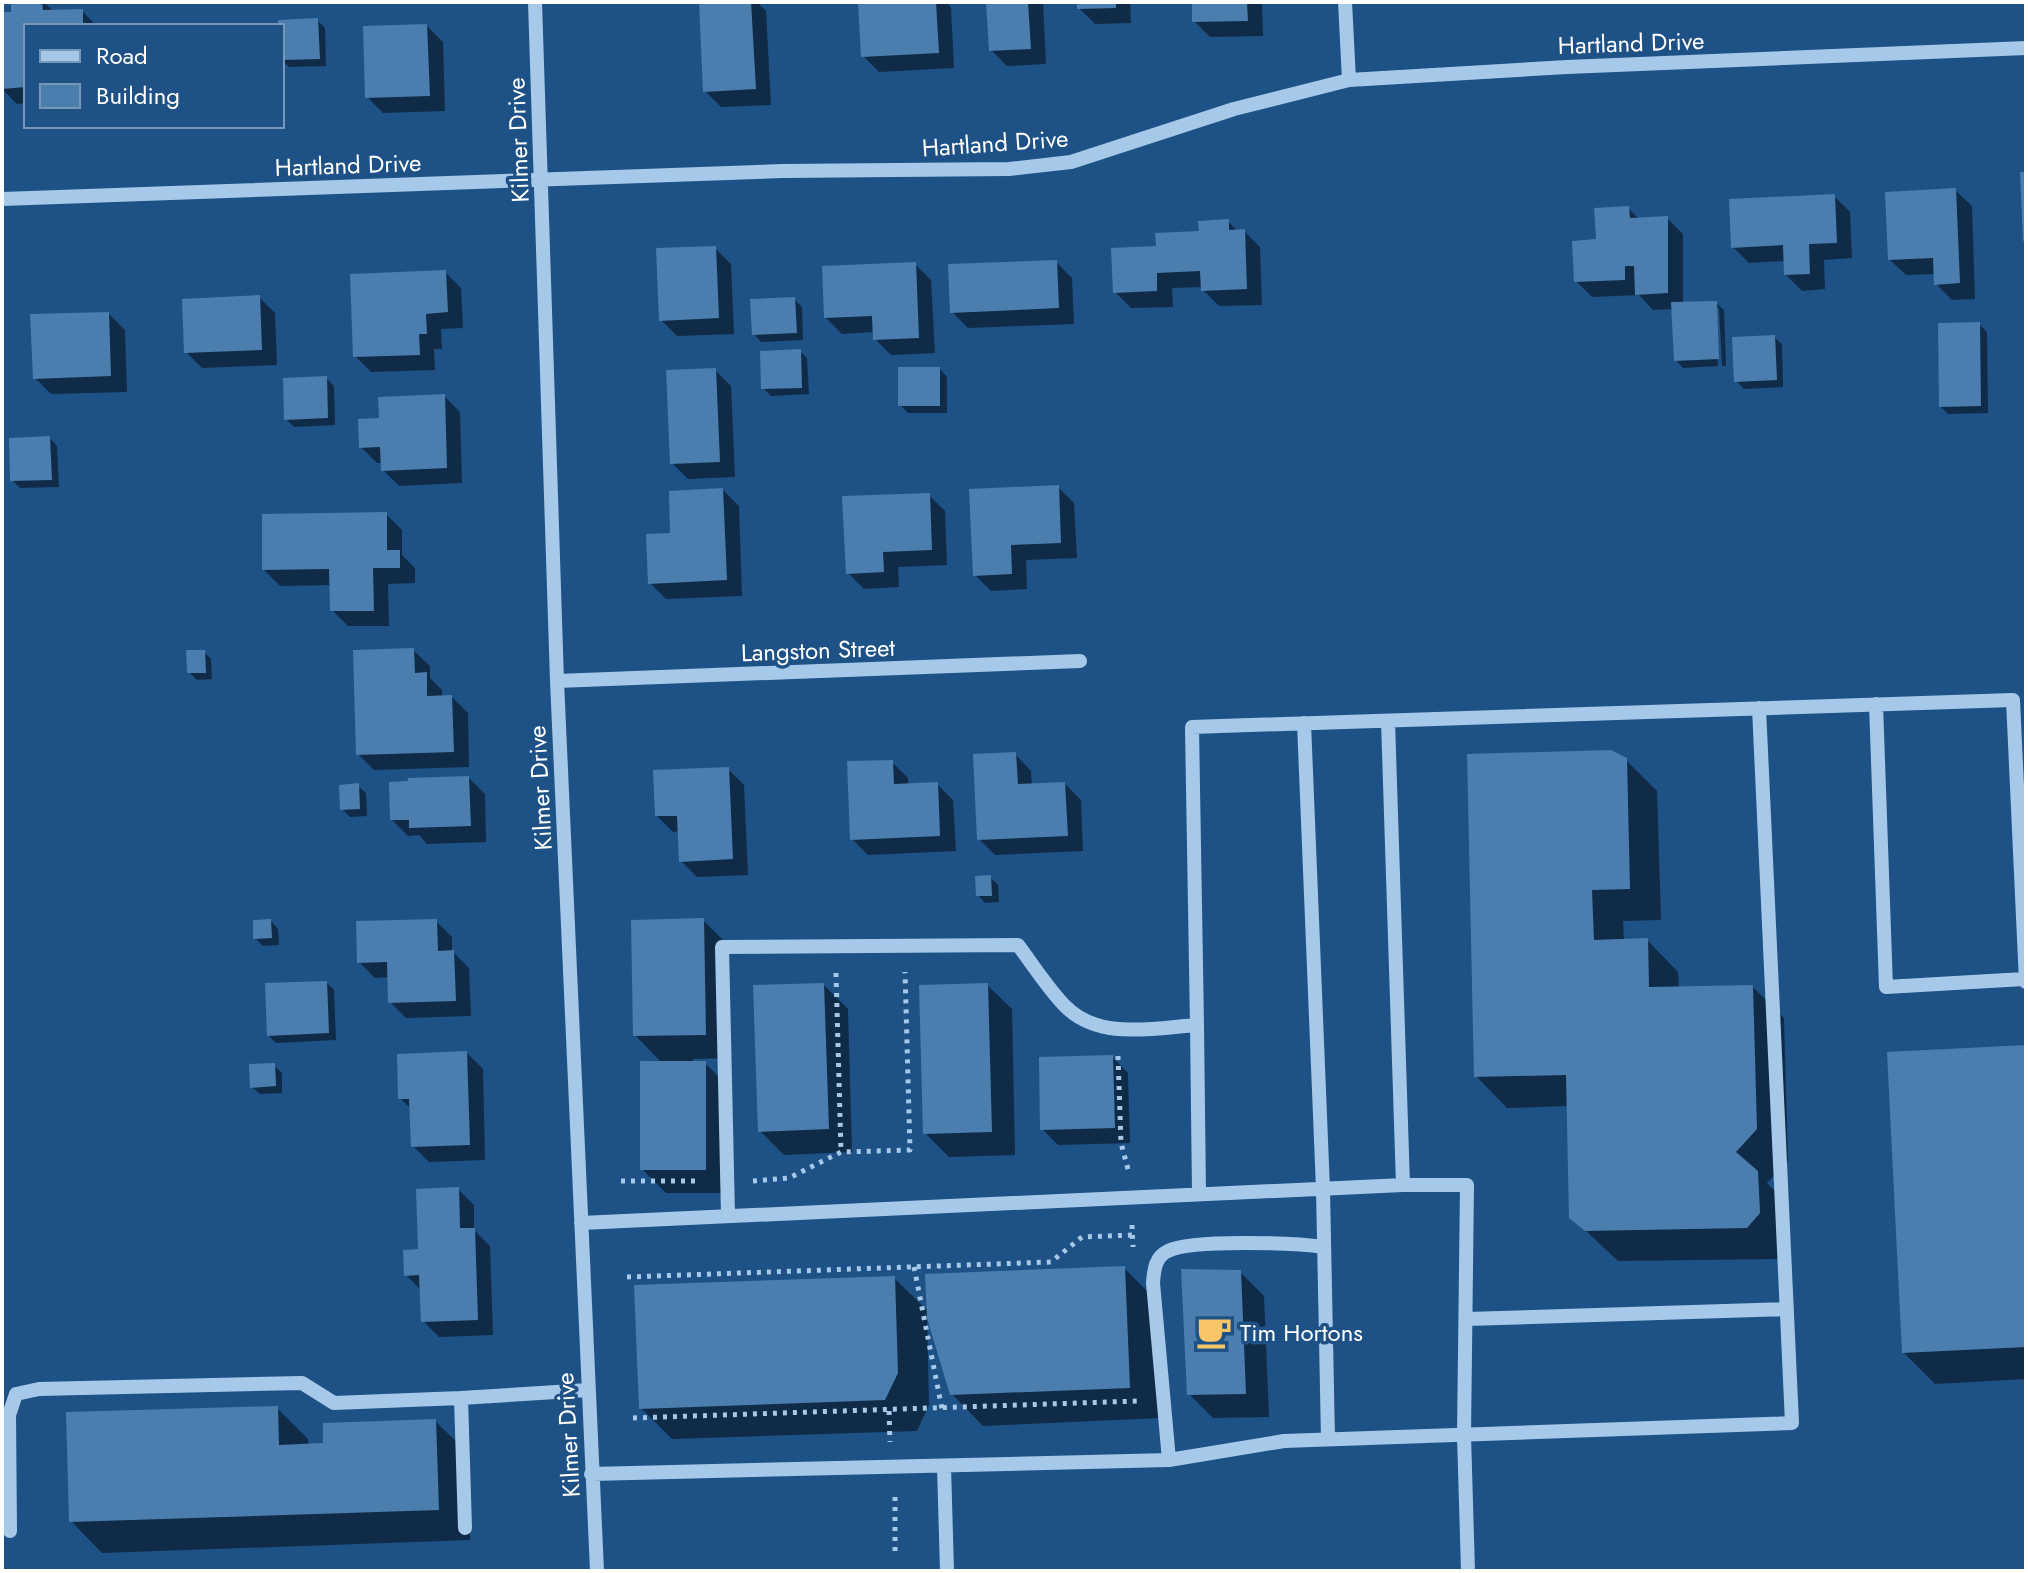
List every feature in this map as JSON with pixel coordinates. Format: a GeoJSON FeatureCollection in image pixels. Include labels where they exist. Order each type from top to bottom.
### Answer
{"type":"FeatureCollection","features":[{"type":"Feature","properties":{"kind":"street","name":"Kilmer Drive"},"geometry":{"type":"LineString","coordinates":[[535,2],[557,681],[597,1571]]}},
{"type":"Feature","properties":{"kind":"street"},"geometry":{"type":"LineString","coordinates":[[1345,2],[1349,80]]}},
{"type":"Feature","properties":{"kind":"street","name":"Hartland Drive"},"geometry":{"type":"LineString","coordinates":[[2,199],[782,171],[1009,169],[1071,162],[1234,109],[1349,80],[1567,67],[2026,48]]}},
{"type":"Feature","properties":{"kind":"street","name":"Langston Street"},"geometry":{"type":"LineString","coordinates":[[557,681],[1080,661]]}},
{"type":"Feature","properties":{"kind":"street"},"geometry":{"type":"LineString","coordinates":[[1199,1194],[1192,727],[1876,704],[2020,700],[2025,980],[1886,987],[1876,704]]}},
{"type":"Feature","properties":{"kind":"street"},"geometry":{"type":"LineString","coordinates":[[591,1474],[1169,1460],[1254,1444],[1328,1439],[1792,1423],[1759,708]]}},
{"type":"Feature","properties":{"kind":"street"},"geometry":{"type":"LineString","coordinates":[[1388,721],[1403,1185]]}},
{"type":"Feature","properties":{"kind":"street"},"geometry":{"type":"LineString","coordinates":[[1304,723],[1323,1189],[1328,1439]]}},
{"type":"Feature","properties":{"kind":"street"},"geometry":{"type":"LineString","coordinates":[[728,1215],[722,947],[1018,945],[1066,1007],[1090,1024],[1117,1030],[1197,1025]]}},
{"type":"Feature","properties":{"kind":"street"},"geometry":{"type":"LineString","coordinates":[[581,1223],[1403,1185],[1467,1185],[1464,1435],[1468,1571]]}},
{"type":"Feature","properties":{"kind":"street"},"geometry":{"type":"LineString","coordinates":[[1169,1460],[1153,1283],[1158,1258],[1185,1246],[1291,1243],[1324,1247]]}},
{"type":"Feature","properties":{"kind":"street"},"geometry":{"type":"LineString","coordinates":[[1467,1319],[1787,1309]]}},
{"type":"Feature","properties":{"kind":"street"},"geometry":{"type":"LineString","coordinates":[[10,1531],[9,1415],[16,1394],[39,1389],[302,1383],[334,1403],[588,1390]]}},
{"type":"Feature","properties":{"kind":"street"},"geometry":{"type":"LineString","coordinates":[[461,1398],[465,1528]]}},
{"type":"Feature","properties":{"kind":"street"},"geometry":{"type":"LineString","coordinates":[[944,1466],[947,1571]]}},
{"type":"Feature","properties":{"kind":"path"},"geometry":{"type":"LineString","coordinates":[[752,1181],[789,1178],[841,1152],[910,1150],[905,965]]}},
{"type":"Feature","properties":{"kind":"path"},"geometry":{"type":"LineString","coordinates":[[836,967],[841,1152]]}},
{"type":"Feature","properties":{"kind":"path"},"geometry":{"type":"LineString","coordinates":[[1117,1044],[1121,1143],[1130,1178]]}},
{"type":"Feature","properties":{"kind":"path"},"geometry":{"type":"LineString","coordinates":[[621,1181],[706,1181]]}},
{"type":"Feature","properties":{"kind":"path"},"geometry":{"type":"LineString","coordinates":[[1132,1220],[1133,1250]]}},
{"type":"Feature","properties":{"kind":"path"},"geometry":{"type":"LineString","coordinates":[[627,1277],[1051,1262],[1082,1237],[1133,1235]]}},
{"type":"Feature","properties":{"kind":"path"},"geometry":{"type":"LineString","coordinates":[[914,1267],[942,1409]]}},
{"type":"Feature","properties":{"kind":"path"},"geometry":{"type":"LineString","coordinates":[[633,1418],[1138,1402],[1137,1387]]}},
{"type":"Feature","properties":{"kind":"path"},"geometry":{"type":"LineString","coordinates":[[889,1411],[891,1449]]}},
{"type":"Feature","properties":{"kind":"path"},"geometry":{"type":"LineString","coordinates":[[895,1497],[895,1552]]}},
{"type":"Feature","properties":{"kind":"building"},"geometry":{"type":"Polygon","coordinates":[[[11,2],[42,2],[43,10],[83,9],[83,24],[24,24],[24,87],[2,89],[2,12],[11,12],[11,2]]]}},
{"type":"Feature","properties":{"kind":"building"},"geometry":{"type":"Polygon","coordinates":[[[699,2],[751,2],[756,89],[703,92],[699,2]]]}},
{"type":"Feature","properties":{"kind":"building"},"geometry":{"type":"Polygon","coordinates":[[[858,2],[936,2],[939,53],[861,57],[858,2]]]}},
{"type":"Feature","properties":{"kind":"building"},"geometry":{"type":"Polygon","coordinates":[[[986,2],[1028,2],[1031,49],[989,51],[986,2]]]}},
{"type":"Feature","properties":{"kind":"building"},"geometry":{"type":"Polygon","coordinates":[[[1077,2],[1116,2],[1116,8],[1077,9],[1077,2]]]}},
{"type":"Feature","properties":{"kind":"building"},"geometry":{"type":"Polygon","coordinates":[[[1192,2],[1247,2],[1248,21],[1192,22],[1192,2]]]}},
{"type":"Feature","properties":{"kind":"building"},"geometry":{"type":"Polygon","coordinates":[[[318,18],[320,59],[284,60],[284,24],[278,24],[278,20],[318,18]]]}},
{"type":"Feature","properties":{"kind":"building"},"geometry":{"type":"Polygon","coordinates":[[[427,24],[430,96],[365,98],[363,26],[427,24]]]}},
{"type":"Feature","properties":{"kind":"building"},"geometry":{"type":"Polygon","coordinates":[[[2020,172],[2026,172],[2026,240],[2023,241],[2020,172]]]}},
{"type":"Feature","properties":{"kind":"building"},"geometry":{"type":"Polygon","coordinates":[[[1956,188],[1960,283],[1934,285],[1933,258],[1888,260],[1885,192],[1956,188]]]}},
{"type":"Feature","properties":{"kind":"building"},"geometry":{"type":"Polygon","coordinates":[[[1835,194],[1837,243],[1809,244],[1810,274],[1784,275],[1783,245],[1731,248],[1729,199],[1835,194]]]}},
{"type":"Feature","properties":{"kind":"building"},"geometry":{"type":"Polygon","coordinates":[[[1629,206],[1630,218],[1668,216],[1668,293],[1635,295],[1634,266],[1625,266],[1625,280],[1574,282],[1572,241],[1596,239],[1594,208],[1629,206]]]}},
{"type":"Feature","properties":{"kind":"building"},"geometry":{"type":"Polygon","coordinates":[[[1229,219],[1229,230],[1245,229],[1247,289],[1201,291],[1200,271],[1157,273],[1157,291],[1113,293],[1111,248],[1156,246],[1155,233],[1199,231],[1198,221],[1229,219]]]}},
{"type":"Feature","properties":{"kind":"building"},"geometry":{"type":"Polygon","coordinates":[[[716,246],[719,318],[659,321],[656,248],[716,246]]]}},
{"type":"Feature","properties":{"kind":"building"},"geometry":{"type":"Polygon","coordinates":[[[1057,260],[1059,308],[950,313],[948,264],[1057,260]]]}},
{"type":"Feature","properties":{"kind":"building"},"geometry":{"type":"Polygon","coordinates":[[[916,262],[919,338],[873,340],[872,316],[824,318],[822,266],[916,262]]]}},
{"type":"Feature","properties":{"kind":"building"},"geometry":{"type":"Polygon","coordinates":[[[446,270],[448,312],[426,314],[427,334],[419,334],[420,355],[353,357],[350,274],[446,270]]]}},
{"type":"Feature","properties":{"kind":"building"},"geometry":{"type":"Polygon","coordinates":[[[260,295],[262,350],[184,353],[182,299],[260,295]]]}},
{"type":"Feature","properties":{"kind":"building"},"geometry":{"type":"Polygon","coordinates":[[[795,297],[797,333],[752,335],[750,299],[795,297]]]}},
{"type":"Feature","properties":{"kind":"building"},"geometry":{"type":"Polygon","coordinates":[[[1717,301],[1719,359],[1674,361],[1671,302],[1717,301]]]}},
{"type":"Feature","properties":{"kind":"building"},"geometry":{"type":"Polygon","coordinates":[[[109,312],[111,376],[33,379],[30,314],[109,312]]]}},
{"type":"Feature","properties":{"kind":"building"},"geometry":{"type":"Polygon","coordinates":[[[1980,322],[1981,406],[1939,407],[1938,323],[1980,322]]]}},
{"type":"Feature","properties":{"kind":"building"},"geometry":{"type":"Polygon","coordinates":[[[1775,335],[1777,380],[1734,382],[1732,337],[1775,335]]]}},
{"type":"Feature","properties":{"kind":"building"},"geometry":{"type":"Polygon","coordinates":[[[801,349],[802,388],[761,389],[760,351],[801,349]]]}},
{"type":"Feature","properties":{"kind":"building"},"geometry":{"type":"Polygon","coordinates":[[[898,367],[940,367],[940,406],[898,406],[898,367]]]}},
{"type":"Feature","properties":{"kind":"building"},"geometry":{"type":"Polygon","coordinates":[[[716,368],[720,462],[670,464],[666,370],[716,368]]]}},
{"type":"Feature","properties":{"kind":"building"},"geometry":{"type":"Polygon","coordinates":[[[327,376],[328,418],[284,420],[283,378],[327,376]]]}},
{"type":"Feature","properties":{"kind":"building"},"geometry":{"type":"Polygon","coordinates":[[[445,394],[447,468],[381,471],[380,447],[359,448],[358,419],[379,418],[378,397],[445,394]]]}},
{"type":"Feature","properties":{"kind":"building"},"geometry":{"type":"Polygon","coordinates":[[[50,436],[52,480],[10,481],[9,438],[50,436]]]}},
{"type":"Feature","properties":{"kind":"building"},"geometry":{"type":"Polygon","coordinates":[[[1059,485],[1061,543],[1011,545],[1012,574],[973,576],[969,489],[1059,485]]]}},
{"type":"Feature","properties":{"kind":"building"},"geometry":{"type":"Polygon","coordinates":[[[723,488],[727,580],[648,584],[646,534],[670,533],[669,491],[723,488]]]}},
{"type":"Feature","properties":{"kind":"building"},"geometry":{"type":"Polygon","coordinates":[[[930,493],[932,550],[883,552],[884,572],[846,574],[842,496],[930,493]]]}},
{"type":"Feature","properties":{"kind":"building"},"geometry":{"type":"Polygon","coordinates":[[[387,512],[387,550],[400,550],[400,568],[373,568],[374,611],[330,611],[329,569],[262,570],[262,514],[387,512]]]}},
{"type":"Feature","properties":{"kind":"building"},"geometry":{"type":"Polygon","coordinates":[[[414,648],[415,673],[427,672],[427,696],[452,695],[454,752],[356,755],[353,650],[414,648]]]}},
{"type":"Feature","properties":{"kind":"building"},"geometry":{"type":"Polygon","coordinates":[[[186,650],[205,650],[206,673],[187,673],[186,650]]]}},
{"type":"Feature","properties":{"kind":"building"},"geometry":{"type":"Polygon","coordinates":[[[1611,750],[1627,758],[1630,889],[1592,890],[1594,940],[1648,938],[1649,987],[1753,985],[1757,1129],[1736,1152],[1758,1171],[1760,1213],[1747,1228],[1585,1231],[1569,1218],[1566,1075],[1474,1077],[1467,754],[1611,750]]]}},
{"type":"Feature","properties":{"kind":"building"},"geometry":{"type":"Polygon","coordinates":[[[1016,752],[1018,784],[1065,782],[1068,836],[977,840],[973,754],[1016,752]]]}},
{"type":"Feature","properties":{"kind":"building"},"geometry":{"type":"Polygon","coordinates":[[[893,760],[894,784],[938,782],[940,836],[850,840],[847,761],[893,760]]]}},
{"type":"Feature","properties":{"kind":"building"},"geometry":{"type":"Polygon","coordinates":[[[729,767],[733,859],[679,862],[677,816],[655,816],[653,770],[729,767]]]}},
{"type":"Feature","properties":{"kind":"building"},"geometry":{"type":"Polygon","coordinates":[[[469,776],[471,826],[409,828],[409,820],[390,820],[389,782],[408,781],[408,778],[469,776]]]}},
{"type":"Feature","properties":{"kind":"building"},"geometry":{"type":"Polygon","coordinates":[[[359,783],[360,809],[340,810],[339,785],[359,783]]]}},
{"type":"Feature","properties":{"kind":"building"},"geometry":{"type":"Polygon","coordinates":[[[991,875],[992,896],[976,896],[975,876],[991,875]]]}},
{"type":"Feature","properties":{"kind":"building"},"geometry":{"type":"Polygon","coordinates":[[[704,918],[706,1035],[633,1036],[631,920],[704,918]]]}},
{"type":"Feature","properties":{"kind":"building"},"geometry":{"type":"Polygon","coordinates":[[[271,919],[272,938],[253,939],[253,920],[271,919]]]}},
{"type":"Feature","properties":{"kind":"building"},"geometry":{"type":"Polygon","coordinates":[[[437,919],[438,951],[454,950],[456,1001],[388,1003],[387,962],[357,963],[356,921],[437,919]]]}},
{"type":"Feature","properties":{"kind":"building"},"geometry":{"type":"Polygon","coordinates":[[[327,981],[329,1033],[267,1036],[265,983],[327,981]]]}},
{"type":"Feature","properties":{"kind":"building"},"geometry":{"type":"Polygon","coordinates":[[[824,983],[829,1129],[758,1132],[753,985],[824,983]]]}},
{"type":"Feature","properties":{"kind":"building"},"geometry":{"type":"Polygon","coordinates":[[[988,983],[992,1132],[923,1134],[919,985],[988,983]]]}},
{"type":"Feature","properties":{"kind":"building"},"geometry":{"type":"Polygon","coordinates":[[[2026,1045],[2026,1347],[1902,1353],[1887,1052],[2026,1045]]]}},
{"type":"Feature","properties":{"kind":"building"},"geometry":{"type":"Polygon","coordinates":[[[467,1051],[470,1145],[411,1147],[409,1099],[398,1099],[397,1054],[467,1051]]]}},
{"type":"Feature","properties":{"kind":"building"},"geometry":{"type":"Polygon","coordinates":[[[1113,1055],[1115,1128],[1040,1130],[1039,1057],[1113,1055]]]}},
{"type":"Feature","properties":{"kind":"building"},"geometry":{"type":"Polygon","coordinates":[[[640,1061],[706,1061],[706,1170],[640,1170],[640,1061]]]}},
{"type":"Feature","properties":{"kind":"building"},"geometry":{"type":"Polygon","coordinates":[[[275,1063],[276,1086],[250,1088],[249,1064],[275,1063]]]}},
{"type":"Feature","properties":{"kind":"building"},"geometry":{"type":"Polygon","coordinates":[[[459,1187],[460,1228],[475,1228],[478,1320],[421,1322],[419,1275],[404,1276],[403,1250],[418,1249],[416,1189],[459,1187]]]}},
{"type":"Feature","properties":{"kind":"building"},"geometry":{"type":"Polygon","coordinates":[[[1125,1266],[1130,1388],[950,1395],[927,1318],[925,1274],[1125,1266]]]}},
{"type":"Feature","properties":{"kind":"building","name":"Tim Hortons"},"geometry":{"type":"Polygon","coordinates":[[[1181,1269],[1241,1270],[1246,1394],[1187,1395],[1181,1269]]]}},
{"type":"Feature","properties":{"kind":"building"},"geometry":{"type":"Polygon","coordinates":[[[895,1276],[898,1373],[885,1400],[639,1409],[634,1285],[895,1276]]]}},
{"type":"Feature","properties":{"kind":"building"},"geometry":{"type":"Polygon","coordinates":[[[278,1406],[279,1445],[323,1443],[323,1423],[436,1419],[439,1510],[69,1522],[66,1412],[278,1406]]]}},
{"type":"Feature","properties":{"kind":"place","name":"Tim Hortons"},"geometry":{"type":"Point","coordinates":[1214,1332]}}]}
